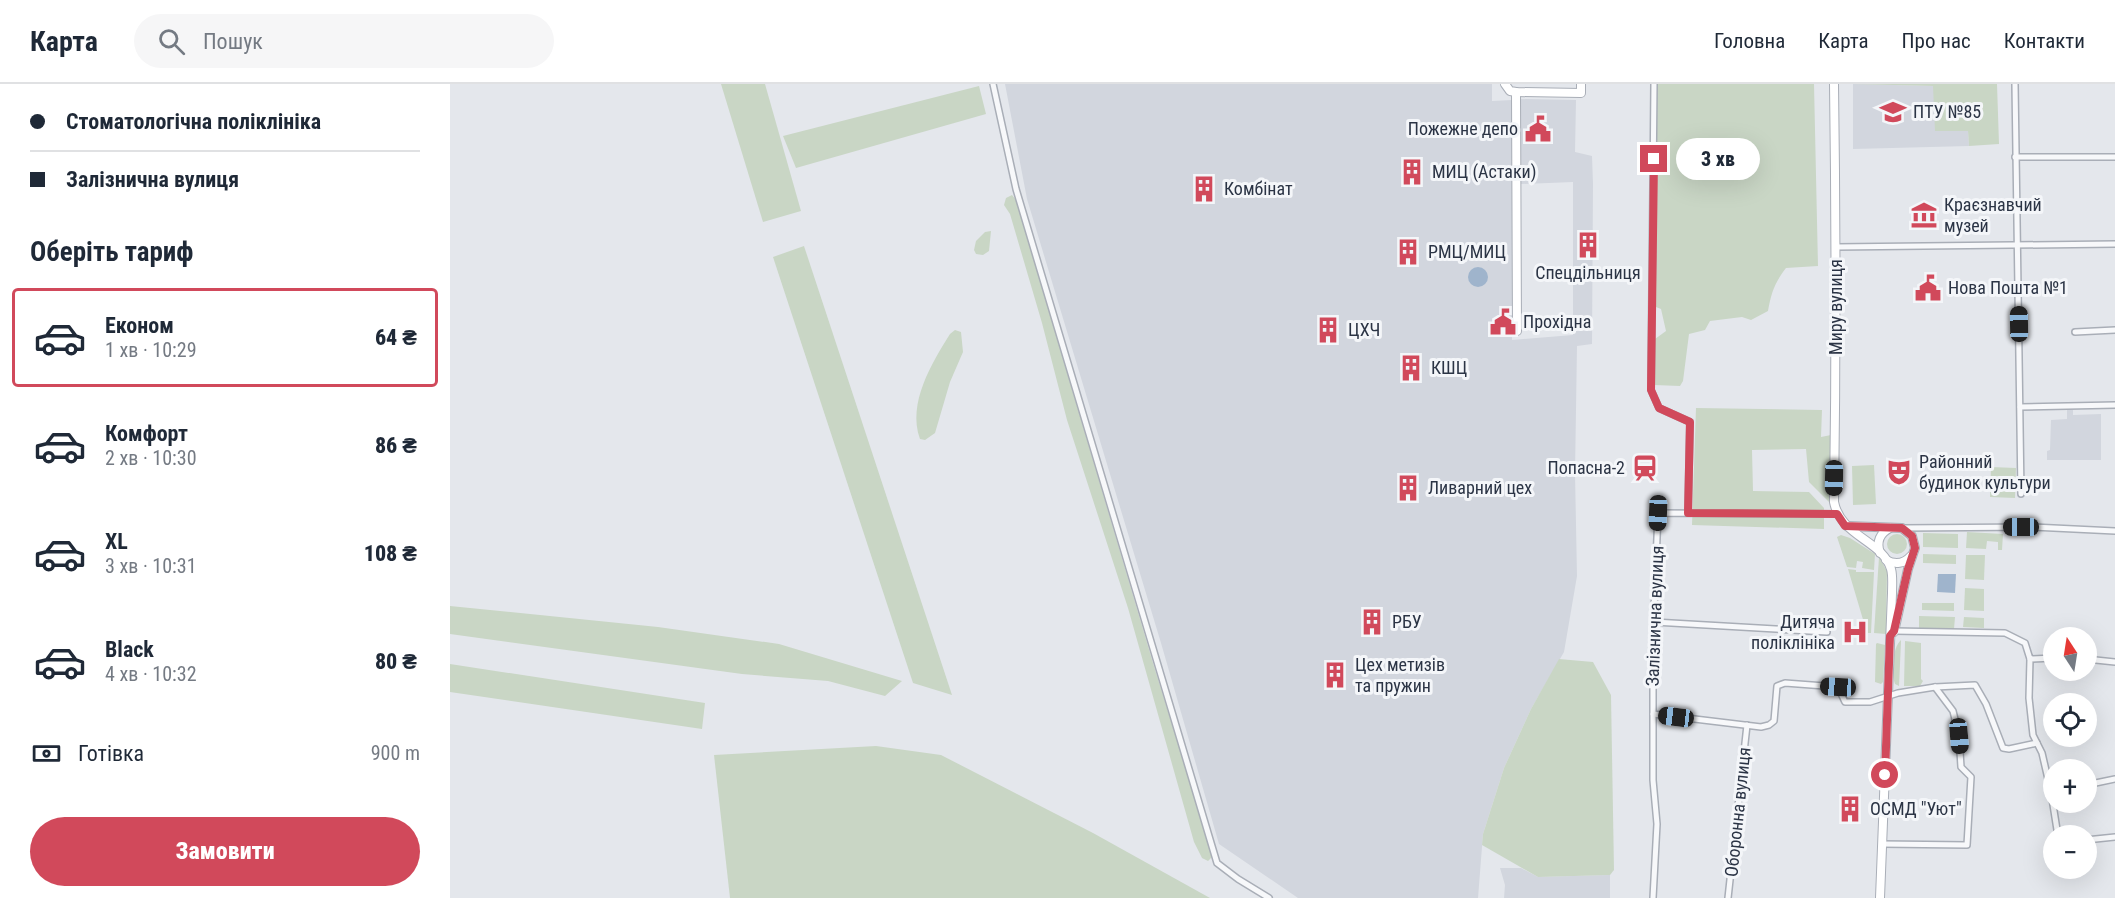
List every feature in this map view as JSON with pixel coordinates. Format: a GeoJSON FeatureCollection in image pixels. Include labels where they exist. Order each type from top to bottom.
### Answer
{"type":"FeatureCollection","features":[{"type":"Feature","properties":{"kind":"street"},"geometry":{"type":"LineString","coordinates":[[993,84],[1016,189],[1217,863],[1269,898]]}},
{"type":"Feature","properties":{"kind":"street"},"geometry":{"type":"LineString","coordinates":[[1505,84],[1510,91],[1515,92],[1581,93],[1581,84]]}},
{"type":"Feature","properties":{"kind":"street"},"geometry":{"type":"LineString","coordinates":[[1654,84],[1651,390],[1659,408],[1690,422],[1688,513],[1837,514]]}},
{"type":"Feature","properties":{"kind":"street","name":"Миру вулиця"},"geometry":{"type":"LineString","coordinates":[[1834,84],[1836,247],[1834,502],[1837,514],[1845,526]]}},
{"type":"Feature","properties":{"kind":"street"},"geometry":{"type":"LineString","coordinates":[[2015,84],[2021,494]]}},
{"type":"Feature","properties":{"kind":"street"},"geometry":{"type":"LineString","coordinates":[[1515,92],[1517,331]]}},
{"type":"Feature","properties":{"kind":"street"},"geometry":{"type":"LineString","coordinates":[[2015,157],[2115,157]]}},
{"type":"Feature","properties":{"kind":"street"},"geometry":{"type":"LineString","coordinates":[[1836,247],[2115,244]]}},
{"type":"Feature","properties":{"kind":"street"},"geometry":{"type":"LineString","coordinates":[[2076,332],[2115,330]]}},
{"type":"Feature","properties":{"kind":"street"},"geometry":{"type":"LineString","coordinates":[[2020,407],[2115,405]]}},
{"type":"Feature","properties":{"kind":"street","name":"Залізнична вулиця"},"geometry":{"type":"LineString","coordinates":[[1653,898],[1657,824],[1653,780],[1653,714],[1658,513],[1688,513]]}},
{"type":"Feature","properties":{"kind":"street"},"geometry":{"type":"LineString","coordinates":[[1845,526],[1918,529],[2025,527],[2115,531]]}},
{"type":"Feature","properties":{"kind":"street"},"geometry":{"type":"LineString","coordinates":[[1845,526],[1870,544],[1891,569],[1892,634],[1880,898]]}},
{"type":"Feature","properties":{"kind":"street"},"geometry":{"type":"LineString","coordinates":[[1883,557],[1879,540],[1890,528]]}},
{"type":"Feature","properties":{"kind":"street"},"geometry":{"type":"LineString","coordinates":[[1892,634],[1915,548],[1910,532],[1902,528]]}},
{"type":"Feature","properties":{"kind":"street"},"geometry":{"type":"LineString","coordinates":[[1914,539],[1918,529]]}},
{"type":"Feature","properties":{"kind":"street"},"geometry":{"type":"LineString","coordinates":[[1883,557],[1898,564],[1911,556]]}},
{"type":"Feature","properties":{"kind":"street"},"geometry":{"type":"LineString","coordinates":[[1654,622],[1827,632]]}},
{"type":"Feature","properties":{"kind":"street"},"geometry":{"type":"LineString","coordinates":[[1892,634],[2006,633],[2025,643],[2030,660],[2029,698],[2033,735],[2044,759]]}},
{"type":"Feature","properties":{"kind":"street"},"geometry":{"type":"LineString","coordinates":[[2030,660],[2043,659]]}},
{"type":"Feature","properties":{"kind":"street"},"geometry":{"type":"LineString","coordinates":[[2097,661],[2115,663]]}},
{"type":"Feature","properties":{"kind":"street"},"geometry":{"type":"LineString","coordinates":[[1653,714],[1761,727],[1774,721],[1777,686],[1785,683],[1838,687],[1845,702],[1870,702],[1935,687],[1975,685],[1986,704],[2003,748],[2037,743]]}},
{"type":"Feature","properties":{"kind":"street"},"geometry":{"type":"LineString","coordinates":[[1882,844],[1967,846],[1971,777],[1961,766],[1959,736],[1953,711],[1935,687]]}},
{"type":"Feature","properties":{"kind":"street","name":"Оборонна вулиця"},"geometry":{"type":"LineString","coordinates":[[1728,898],[1747,725]]}},
{"type":"Feature","properties":{"kind":"street"},"geometry":{"type":"LineString","coordinates":[[2097,783],[2115,779]]}},
{"type":"Feature","properties":{"kind":"street"},"geometry":{"type":"LineString","coordinates":[[2097,839],[2115,837]]}},
{"type":"Feature","properties":{"kind":"shaded area"},"geometry":{"type":"Polygon","coordinates":[[[1005,84],[1492,84],[1492,101],[1512,100],[1512,340],[1573,335],[1573,182],[1521,184],[1518,99],[1576,100],[1575,152],[1592,156],[1593,184],[1592,344],[1577,346],[1575,473],[1577,576],[1564,652],[1531,709],[1504,768],[1483,834],[1478,898],[1298,898],[1219,844],[1027,199],[1005,84]]]}},
{"type":"Feature","properties":{"kind":"shaded area","name":"ПТУ №85"},"geometry":{"type":"Polygon","coordinates":[[[1853,84],[1934,86],[1968,131],[1969,146],[1853,149],[1853,84]]]}},
{"type":"Feature","properties":{"kind":"shaded area"},"geometry":{"type":"Polygon","coordinates":[[[2067,410],[2073,410],[2073,415],[2101,414],[2101,460],[2047,460],[2047,451],[2050,450],[2051,420],[2067,419],[2067,410]]]}},
{"type":"Feature","properties":{"kind":"shaded area"},"geometry":{"type":"Polygon","coordinates":[[[1500,868],[1521,868],[1538,877],[1610,875],[1610,898],[1504,898],[1505,885],[1500,868]]]}},
{"type":"Feature","properties":{"kind":"green space"},"geometry":{"type":"Polygon","coordinates":[[[721,84],[765,84],[801,211],[763,222],[721,84]]]}},
{"type":"Feature","properties":{"kind":"green space"},"geometry":{"type":"Polygon","coordinates":[[[1657,84],[1814,84],[1818,266],[1786,268],[1774,288],[1768,311],[1751,320],[1742,317],[1710,321],[1705,330],[1689,334],[1683,381],[1680,386],[1654,385],[1655,339],[1666,331],[1661,309],[1656,307],[1657,84]]]}},
{"type":"Feature","properties":{"kind":"green space"},"geometry":{"type":"Polygon","coordinates":[[[1853,84],[1997,84],[1999,144],[1969,146],[1968,131],[1935,131],[1933,86],[1853,84]]]}},
{"type":"Feature","properties":{"kind":"green space"},"geometry":{"type":"Polygon","coordinates":[[[979,86],[986,114],[796,168],[783,136],[979,86]]]}},
{"type":"Feature","properties":{"kind":"green space"},"geometry":{"type":"Polygon","coordinates":[[[1012,195],[1016,200],[1211,851],[1211,858],[1208,861],[1202,858],[1194,842],[1128,608],[1067,420],[1042,323],[1010,214],[1004,205],[1006,198],[1012,195]]]}},
{"type":"Feature","properties":{"kind":"green space"},"geometry":{"type":"Polygon","coordinates":[[[991,231],[989,251],[983,255],[976,254],[974,250],[976,241],[985,232],[991,231]]]}},
{"type":"Feature","properties":{"kind":"green space"},"geometry":{"type":"Polygon","coordinates":[[[804,246],[952,695],[913,683],[773,257],[804,246]]]}},
{"type":"Feature","properties":{"kind":"green space"},"geometry":{"type":"Polygon","coordinates":[[[955,330],[961,332],[963,352],[950,382],[935,433],[925,440],[920,439],[917,411],[923,384],[943,345],[955,330]]]}},
{"type":"Feature","properties":{"kind":"green space"},"geometry":{"type":"Polygon","coordinates":[[[1696,408],[1822,410],[1821,437],[1831,435],[1829,502],[1809,482],[1806,449],[1752,450],[1753,491],[1809,492],[1824,508],[1824,529],[1692,525],[1696,408]]]}},
{"type":"Feature","properties":{"kind":"green space"},"geometry":{"type":"Polygon","coordinates":[[[1874,465],[1876,504],[1853,505],[1852,466],[1874,465]]]}},
{"type":"Feature","properties":{"kind":"green space"},"geometry":{"type":"Polygon","coordinates":[[[1991,467],[2016,468],[2015,498],[1990,497],[1991,467]]]}},
{"type":"Feature","properties":{"kind":"green space"},"geometry":{"type":"Polygon","coordinates":[[[1967,532],[2003,534],[2002,550],[1998,550],[1998,542],[1987,541],[1986,549],[1966,548],[1967,532]]]}},
{"type":"Feature","properties":{"kind":"green space"},"geometry":{"type":"Polygon","coordinates":[[[1923,533],[1958,534],[1958,548],[1923,547],[1923,533]]]}},
{"type":"Feature","properties":{"kind":"green space"},"geometry":{"type":"Polygon","coordinates":[[[1897,534],[1904,537],[1907,544],[1904,551],[1897,554],[1890,551],[1887,544],[1890,537],[1897,534]]]}},
{"type":"Feature","properties":{"kind":"green space"},"geometry":{"type":"Polygon","coordinates":[[[1841,535],[1875,554],[1874,570],[1862,568],[1863,562],[1857,561],[1856,568],[1847,567],[1837,537],[1841,535]]]}},
{"type":"Feature","properties":{"kind":"green space"},"geometry":{"type":"Polygon","coordinates":[[[1923,554],[1956,555],[1956,564],[1923,563],[1923,554]]]}},
{"type":"Feature","properties":{"kind":"green space"},"geometry":{"type":"Polygon","coordinates":[[[1966,555],[1985,555],[1984,580],[1965,579],[1966,555]]]}},
{"type":"Feature","properties":{"kind":"green space"},"geometry":{"type":"Polygon","coordinates":[[[1879,557],[1887,571],[1886,634],[1874,633],[1879,557]]]}},
{"type":"Feature","properties":{"kind":"green space"},"geometry":{"type":"Polygon","coordinates":[[[1848,569],[1856,570],[1856,572],[1874,572],[1871,633],[1867,633],[1848,569]]]}},
{"type":"Feature","properties":{"kind":"green space"},"geometry":{"type":"Polygon","coordinates":[[[1965,588],[1984,589],[1984,611],[1964,610],[1965,588]]]}},
{"type":"Feature","properties":{"kind":"green space"},"geometry":{"type":"Polygon","coordinates":[[[1922,603],[1954,603],[1954,611],[1922,610],[1922,603]]]}},
{"type":"Feature","properties":{"kind":"green space"},"geometry":{"type":"Polygon","coordinates":[[[450,606],[658,627],[779,644],[902,681],[885,696],[828,681],[742,674],[450,634],[450,606]]]}},
{"type":"Feature","properties":{"kind":"green space"},"geometry":{"type":"Polygon","coordinates":[[[1919,616],[1955,617],[1954,629],[1919,628],[1919,616]]]}},
{"type":"Feature","properties":{"kind":"green space"},"geometry":{"type":"Polygon","coordinates":[[[1964,617],[1984,618],[1984,628],[1963,627],[1964,617]]]}},
{"type":"Feature","properties":{"kind":"green space"},"geometry":{"type":"Polygon","coordinates":[[[1901,640],[1899,686],[1895,684],[1893,667],[1894,655],[1901,640]]]}},
{"type":"Feature","properties":{"kind":"green space"},"geometry":{"type":"Polygon","coordinates":[[[1905,641],[1921,643],[1921,679],[1923,681],[1920,686],[1904,686],[1905,641]]]}},
{"type":"Feature","properties":{"kind":"green space"},"geometry":{"type":"Polygon","coordinates":[[[1877,643],[1885,645],[1881,684],[1875,682],[1877,643]]]}},
{"type":"Feature","properties":{"kind":"green space"},"geometry":{"type":"Polygon","coordinates":[[[1559,659],[1593,662],[1611,695],[1614,870],[1610,875],[1538,877],[1482,845],[1483,834],[1504,768],[1531,709],[1559,659]]]}},
{"type":"Feature","properties":{"kind":"green space"},"geometry":{"type":"Polygon","coordinates":[[[450,664],[705,703],[702,729],[450,692],[450,664]]]}},
{"type":"Feature","properties":{"kind":"green space"},"geometry":{"type":"Polygon","coordinates":[[[876,746],[941,755],[1093,833],[1210,898],[730,898],[714,755],[876,746]]]}},
{"type":"Feature","properties":{"kind":"water"},"geometry":{"type":"Polygon","coordinates":[[[1478,267],[1485,270],[1488,277],[1485,284],[1478,287],[1471,284],[1468,277],[1471,270],[1478,267]]]}},
{"type":"Feature","properties":{"kind":"water"},"geometry":{"type":"Polygon","coordinates":[[[1938,574],[1956,574],[1955,593],[1937,592],[1938,574]]]}},
{"type":"Feature","properties":{"kind":"place","name":"ПТУ №85"},"geometry":{"type":"Point","coordinates":[1893,112]}},
{"type":"Feature","properties":{"kind":"place","name":"Пожежне депо"},"geometry":{"type":"Point","coordinates":[1538,129]}},
{"type":"Feature","properties":{"kind":"place","name":"МИЦ (Астаки)"},"geometry":{"type":"Point","coordinates":[1412,172]}},
{"type":"Feature","properties":{"kind":"place","name":"Комбінат"},"geometry":{"type":"Point","coordinates":[1204,189]}},
{"type":"Feature","properties":{"kind":"place","name":"Краєзнавчий музей"},"geometry":{"type":"Point","coordinates":[1924,215]}},
{"type":"Feature","properties":{"kind":"place","name":"Спецдільниця"},"geometry":{"type":"Point","coordinates":[1588,245]}},
{"type":"Feature","properties":{"kind":"place","name":"РМЦ/МИЦ"},"geometry":{"type":"Point","coordinates":[1408,252]}},
{"type":"Feature","properties":{"kind":"place","name":"Нова Пошта №1"},"geometry":{"type":"Point","coordinates":[1928,288]}},
{"type":"Feature","properties":{"kind":"place","name":"Прохідна"},"geometry":{"type":"Point","coordinates":[1503,322]}},
{"type":"Feature","properties":{"kind":"place","name":"ЦХЧ"},"geometry":{"type":"Point","coordinates":[1328,330]}},
{"type":"Feature","properties":{"kind":"place","name":"КШЦ"},"geometry":{"type":"Point","coordinates":[1411,368]}},
{"type":"Feature","properties":{"kind":"place","name":"Попасна-2"},"geometry":{"type":"Point","coordinates":[1645,468]}},
{"type":"Feature","properties":{"kind":"place","name":"Районний будинок культури"},"geometry":{"type":"Point","coordinates":[1899,472]}},
{"type":"Feature","properties":{"kind":"place","name":"Ливарний цех"},"geometry":{"type":"Point","coordinates":[1408,488]}},
{"type":"Feature","properties":{"kind":"place","name":"РБУ"},"geometry":{"type":"Point","coordinates":[1372,622]}},
{"type":"Feature","properties":{"kind":"place","name":"Дитяча поліклініка"},"geometry":{"type":"Point","coordinates":[1855,632]}},
{"type":"Feature","properties":{"kind":"place","name":"Цех метизів та пружин"},"geometry":{"type":"Point","coordinates":[1335,675]}},
{"type":"Feature","properties":{"kind":"place","name":"ОСМД \"Уют\""},"geometry":{"type":"Point","coordinates":[1850,809]}},
{"type":"Feature","properties":{"kind":"route"},"geometry":{"type":"LineString","coordinates":[[1654,159],[1651,390],[1659,408],[1690,422],[1688,513],[1837,514],[1845,526],[1902,528],[1910,532],[1914,539],[1915,548],[1911,556],[1894,631],[1890,636],[1885,775]]}}]}
